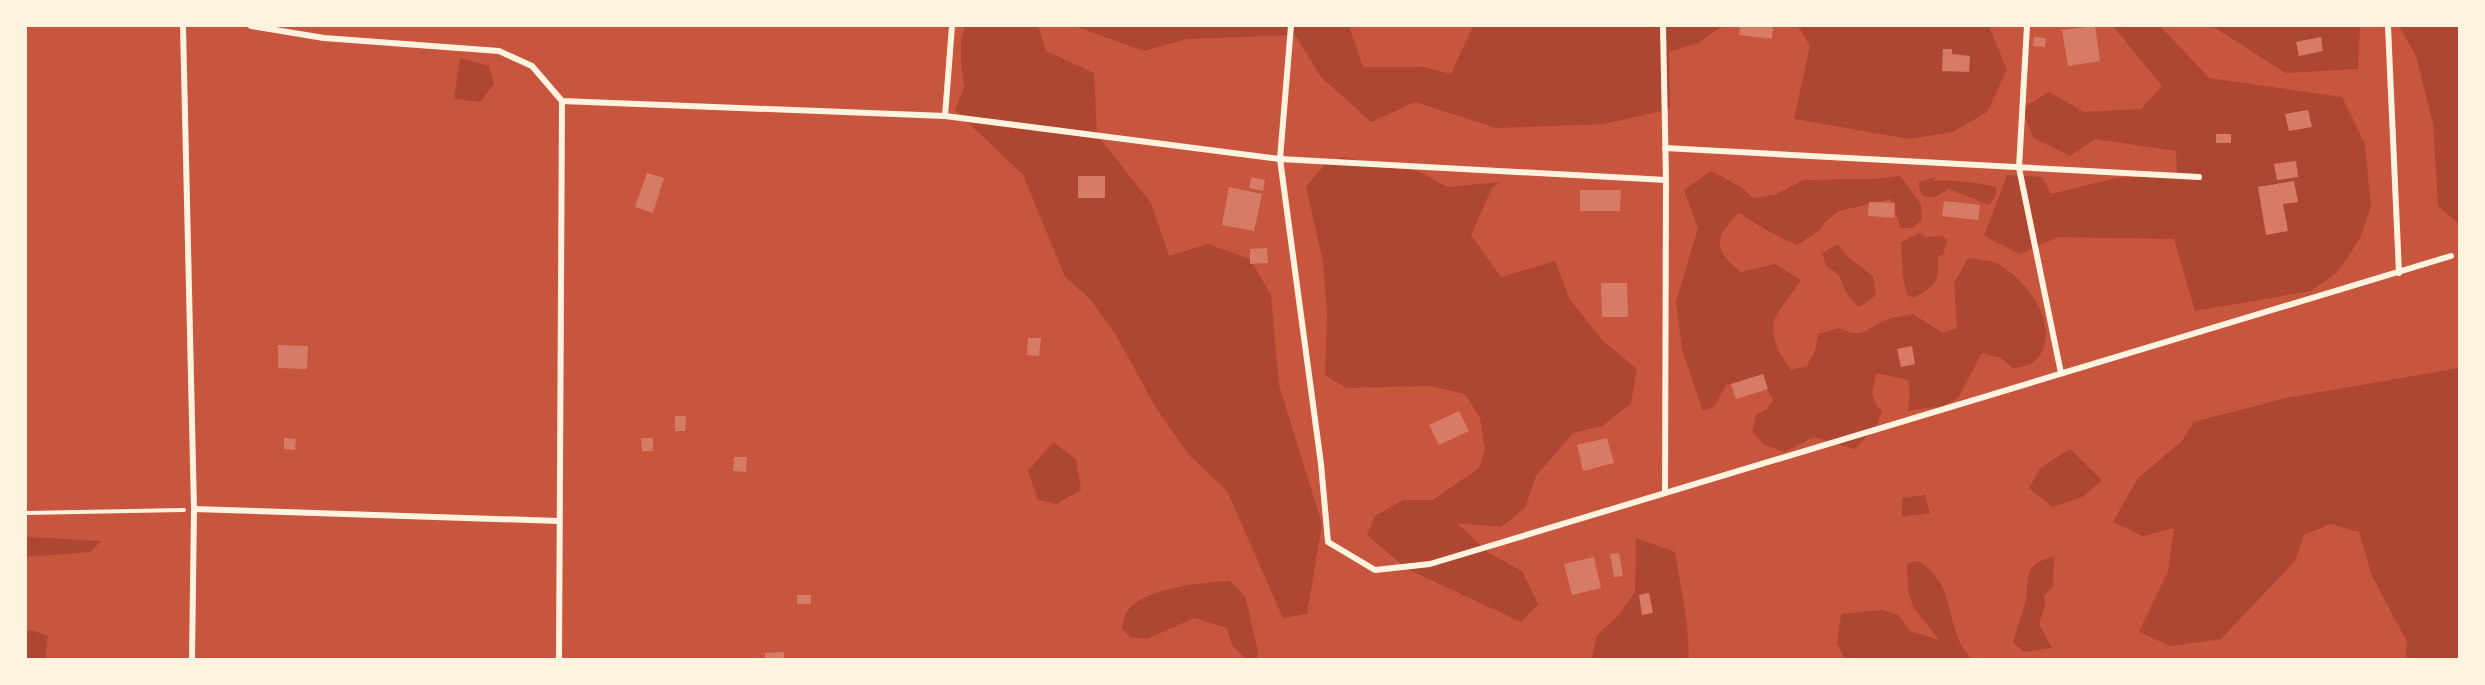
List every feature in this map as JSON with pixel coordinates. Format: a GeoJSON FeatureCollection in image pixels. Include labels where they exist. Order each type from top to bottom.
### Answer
{"type":"FeatureCollection","features":[{"type":"Feature","properties":{"kind":"street"},"geometry":{"type":"LineString","coordinates":[[183,26],[194,509],[192,660]]}},
{"type":"Feature","properties":{"kind":"street"},"geometry":{"type":"LineString","coordinates":[[251,26],[324,38],[499,51],[532,66],[562,101],[559,660]]}},
{"type":"Feature","properties":{"kind":"street"},"geometry":{"type":"LineString","coordinates":[[945,116],[952,26]]}},
{"type":"Feature","properties":{"kind":"street"},"geometry":{"type":"LineString","coordinates":[[1291,26],[1281,159],[1328,542],[1375,570],[1430,564],[2451,256]]}},
{"type":"Feature","properties":{"kind":"street"},"geometry":{"type":"LineString","coordinates":[[1663,26],[1666,180],[1665,492]]}},
{"type":"Feature","properties":{"kind":"street"},"geometry":{"type":"LineString","coordinates":[[2027,26],[2019,168],[2061,373]]}},
{"type":"Feature","properties":{"kind":"street"},"geometry":{"type":"LineString","coordinates":[[2388,26],[2399,273]]}},
{"type":"Feature","properties":{"kind":"street"},"geometry":{"type":"LineString","coordinates":[[562,101],[945,116],[1281,159],[1666,180]]}},
{"type":"Feature","properties":{"kind":"street"},"geometry":{"type":"LineString","coordinates":[[1665,148],[2199,177]]}},
{"type":"Feature","properties":{"kind":"street"},"geometry":{"type":"LineString","coordinates":[[194,509],[559,521]]}},
{"type":"Feature","properties":{"kind":"path"},"geometry":{"type":"LineString","coordinates":[[26,513],[194,509]]}},
{"type":"Feature","properties":{"kind":"shaded area"},"geometry":{"type":"Polygon","coordinates":[[[965,26],[1038,26],[1046,51],[1094,73],[1097,135],[1151,203],[1169,256],[1208,244],[1250,259],[1271,295],[1279,385],[1322,524],[1307,614],[1283,618],[1227,491],[1190,456],[1156,408],[1116,335],[1090,299],[1065,277],[1023,175],[955,110],[964,88],[961,41],[965,26]]]}},
{"type":"Feature","properties":{"kind":"shaded area"},"geometry":{"type":"Polygon","coordinates":[[[1074,26],[1349,26],[1363,67],[1423,67],[1451,74],[1473,26],[1722,26],[1700,42],[1669,52],[1670,109],[1604,124],[1496,128],[1415,102],[1371,122],[1321,77],[1295,35],[1187,39],[1144,51],[1074,26]]]}},
{"type":"Feature","properties":{"kind":"shaded area"},"geometry":{"type":"Polygon","coordinates":[[[1798,26],[1989,26],[2007,70],[1987,112],[1953,132],[1909,139],[1794,119],[1810,46],[1798,26]]]}},
{"type":"Feature","properties":{"kind":"shaded area"},"geometry":{"type":"Polygon","coordinates":[[[2113,26],[2167,26],[2161,27],[2209,78],[2342,97],[2365,144],[2371,207],[2360,238],[2337,273],[2311,291],[2195,311],[2174,239],[2058,237],[2020,254],[1984,236],[2007,175],[2042,177],[2051,194],[2116,178],[2177,175],[2176,151],[2095,139],[2070,156],[2033,138],[2022,108],[2049,92],[2084,112],[2141,109],[2162,86],[2113,26]]]}},
{"type":"Feature","properties":{"kind":"shaded area"},"geometry":{"type":"Polygon","coordinates":[[[2212,26],[2360,26],[2358,69],[2286,73],[2212,26]]]}},
{"type":"Feature","properties":{"kind":"shaded area"},"geometry":{"type":"Polygon","coordinates":[[[2399,26],[2459,26],[2459,224],[2438,206],[2433,124],[2416,56],[2399,26]]]}},
{"type":"Feature","properties":{"kind":"shaded area"},"geometry":{"type":"Polygon","coordinates":[[[460,58],[489,66],[494,84],[480,102],[454,99],[460,58]]]}},
{"type":"Feature","properties":{"kind":"shaded area"},"geometry":{"type":"Polygon","coordinates":[[[1341,157],[1418,171],[1447,187],[1501,182],[1492,188],[1471,235],[1501,277],[1555,261],[1570,300],[1603,341],[1637,369],[1631,404],[1602,426],[1573,433],[1536,476],[1525,508],[1501,527],[1457,523],[1489,553],[1522,571],[1538,604],[1521,622],[1407,569],[1367,535],[1375,516],[1403,500],[1433,500],[1479,468],[1485,450],[1480,418],[1465,394],[1430,386],[1346,388],[1325,375],[1327,314],[1323,262],[1306,187],[1326,163],[1341,157]]]}},
{"type":"Feature","properties":{"kind":"shaded area"},"geometry":{"type":"Polygon","coordinates":[[[1711,171],[1741,187],[1753,198],[1775,195],[1803,180],[1874,179],[1900,176],[1921,204],[1922,219],[1913,228],[1901,228],[1891,199],[1839,211],[1826,221],[1819,231],[1797,245],[1739,213],[1731,221],[1721,236],[1721,250],[1741,272],[1775,264],[1801,280],[1779,312],[1773,328],[1777,347],[1791,370],[1807,366],[1815,351],[1818,334],[1840,328],[1848,332],[1860,333],[1892,318],[1913,314],[1943,333],[1957,328],[1954,283],[1968,258],[1997,263],[2022,283],[2039,308],[2044,321],[2046,335],[2043,349],[2035,361],[2014,369],[2001,358],[1982,353],[1958,398],[1943,406],[1908,411],[1910,392],[1908,380],[1876,373],[1872,395],[1879,409],[1882,410],[1877,425],[1855,449],[1814,437],[1785,452],[1764,445],[1752,432],[1756,415],[1767,409],[1773,400],[1765,386],[1727,384],[1714,407],[1703,411],[1682,350],[1676,302],[1698,228],[1684,190],[1711,171]]]}},
{"type":"Feature","properties":{"kind":"shaded area"},"geometry":{"type":"Polygon","coordinates":[[[1935,177],[1935,181],[1966,182],[1996,187],[1996,195],[1989,205],[1949,189],[1935,197],[1922,196],[1919,182],[1935,177]]]}},
{"type":"Feature","properties":{"kind":"shaded area"},"geometry":{"type":"Polygon","coordinates":[[[1919,233],[1926,237],[1943,236],[1947,241],[1943,255],[1938,256],[1938,272],[1935,282],[1928,290],[1914,298],[1907,295],[1903,276],[1901,242],[1919,233]]]}},
{"type":"Feature","properties":{"kind":"shaded area"},"geometry":{"type":"Polygon","coordinates":[[[1838,244],[1847,256],[1873,276],[1876,295],[1861,306],[1857,306],[1847,294],[1838,274],[1827,267],[1822,253],[1838,244]]]}},
{"type":"Feature","properties":{"kind":"shaded area"},"geometry":{"type":"Polygon","coordinates":[[[2459,368],[2459,659],[2405,659],[2407,642],[2372,576],[2359,532],[2330,524],[2304,535],[2295,561],[2221,639],[2170,646],[2139,632],[2168,571],[2174,528],[2143,536],[2113,522],[2138,478],[2182,441],[2194,422],[2286,398],[2459,368]]]}},
{"type":"Feature","properties":{"kind":"shaded area"},"geometry":{"type":"Polygon","coordinates":[[[1053,442],[1076,459],[1081,490],[1056,504],[1038,500],[1028,471],[1053,442]]]}},
{"type":"Feature","properties":{"kind":"shaded area"},"geometry":{"type":"Polygon","coordinates":[[[2070,449],[2102,480],[2083,497],[2052,507],[2029,488],[2040,468],[2070,449]]]}},
{"type":"Feature","properties":{"kind":"shaded area"},"geometry":{"type":"Polygon","coordinates":[[[1925,495],[1930,513],[1902,517],[1902,498],[1925,495]]]}},
{"type":"Feature","properties":{"kind":"shaded area"},"geometry":{"type":"Polygon","coordinates":[[[26,536],[101,541],[90,552],[26,557],[26,536]]]}},
{"type":"Feature","properties":{"kind":"shaded area"},"geometry":{"type":"Polygon","coordinates":[[[1636,538],[1675,552],[1687,623],[1689,659],[1591,660],[1597,635],[1618,616],[1635,592],[1636,538]]]}},
{"type":"Feature","properties":{"kind":"shaded area"},"geometry":{"type":"Polygon","coordinates":[[[2054,557],[2053,586],[2044,596],[2045,606],[2039,624],[2052,648],[2025,652],[2013,643],[2026,599],[2028,576],[2035,565],[2042,560],[2054,557]]]}},
{"type":"Feature","properties":{"kind":"shaded area"},"geometry":{"type":"Polygon","coordinates":[[[1918,561],[1931,571],[1940,583],[1958,637],[1964,649],[1973,659],[1845,659],[1837,644],[1841,614],[1882,610],[1899,615],[1910,631],[1939,640],[1914,608],[1908,592],[1907,563],[1918,561]]]}},
{"type":"Feature","properties":{"kind":"shaded area"},"geometry":{"type":"Polygon","coordinates":[[[1230,581],[1245,596],[1258,651],[1257,659],[1246,659],[1232,645],[1227,628],[1194,618],[1147,639],[1130,637],[1122,628],[1128,610],[1136,602],[1148,596],[1191,585],[1230,581]]]}},
{"type":"Feature","properties":{"kind":"shaded area"},"geometry":{"type":"Polygon","coordinates":[[[31,630],[48,636],[45,659],[26,659],[26,632],[31,630]]]}},
{"type":"Feature","properties":{"kind":"building"},"geometry":{"type":"Polygon","coordinates":[[[1740,26],[1773,26],[1772,39],[1739,35],[1740,26]]]}},
{"type":"Feature","properties":{"kind":"building"},"geometry":{"type":"Polygon","coordinates":[[[2095,26],[2100,61],[2068,66],[2062,30],[2095,26]]]}},
{"type":"Feature","properties":{"kind":"building"},"geometry":{"type":"Polygon","coordinates":[[[2034,37],[2046,38],[2045,47],[2033,46],[2034,37]]]}},
{"type":"Feature","properties":{"kind":"building"},"geometry":{"type":"Polygon","coordinates":[[[2321,37],[2323,51],[2299,56],[2296,42],[2321,37]]]}},
{"type":"Feature","properties":{"kind":"building"},"geometry":{"type":"Polygon","coordinates":[[[1943,49],[1952,49],[1952,54],[1970,56],[1969,72],[1942,71],[1943,49]]]}},
{"type":"Feature","properties":{"kind":"building"},"geometry":{"type":"Polygon","coordinates":[[[2308,110],[2312,127],[2289,131],[2285,114],[2308,110]]]}},
{"type":"Feature","properties":{"kind":"building"},"geometry":{"type":"Polygon","coordinates":[[[2216,134],[2231,134],[2231,143],[2216,143],[2216,134]]]}},
{"type":"Feature","properties":{"kind":"building"},"geometry":{"type":"Polygon","coordinates":[[[2296,161],[2298,177],[2277,180],[2274,164],[2296,161]]]}},
{"type":"Feature","properties":{"kind":"building"},"geometry":{"type":"Polygon","coordinates":[[[647,173],[664,178],[653,213],[635,207],[647,173]]]}},
{"type":"Feature","properties":{"kind":"building"},"geometry":{"type":"Polygon","coordinates":[[[1078,176],[1105,176],[1105,198],[1078,198],[1078,176]]]}},
{"type":"Feature","properties":{"kind":"building"},"geometry":{"type":"Polygon","coordinates":[[[1251,177],[1265,180],[1263,191],[1249,188],[1251,177]]]}},
{"type":"Feature","properties":{"kind":"building"},"geometry":{"type":"Polygon","coordinates":[[[2294,181],[2298,202],[2283,204],[2288,231],[2266,235],[2258,187],[2294,181]]]}},
{"type":"Feature","properties":{"kind":"building"},"geometry":{"type":"Polygon","coordinates":[[[1229,187],[1262,194],[1254,231],[1222,225],[1229,187]]]}},
{"type":"Feature","properties":{"kind":"building"},"geometry":{"type":"Polygon","coordinates":[[[1580,190],[1621,190],[1620,211],[1580,211],[1580,190]]]}},
{"type":"Feature","properties":{"kind":"building"},"geometry":{"type":"Polygon","coordinates":[[[1944,201],[1980,205],[1978,220],[1942,216],[1944,201]]]}},
{"type":"Feature","properties":{"kind":"building"},"geometry":{"type":"Polygon","coordinates":[[[1869,202],[1895,203],[1894,218],[1868,216],[1869,202]]]}},
{"type":"Feature","properties":{"kind":"building"},"geometry":{"type":"Polygon","coordinates":[[[1267,248],[1268,263],[1250,264],[1250,249],[1267,248]]]}},
{"type":"Feature","properties":{"kind":"building"},"geometry":{"type":"Polygon","coordinates":[[[1601,283],[1627,283],[1628,317],[1602,317],[1601,283]]]}},
{"type":"Feature","properties":{"kind":"building"},"geometry":{"type":"Polygon","coordinates":[[[1028,338],[1041,338],[1039,356],[1027,355],[1028,338]]]}},
{"type":"Feature","properties":{"kind":"building"},"geometry":{"type":"Polygon","coordinates":[[[278,345],[308,346],[307,369],[278,368],[278,345]]]}},
{"type":"Feature","properties":{"kind":"building"},"geometry":{"type":"Polygon","coordinates":[[[1912,346],[1915,364],[1901,367],[1897,349],[1912,346]]]}},
{"type":"Feature","properties":{"kind":"building"},"geometry":{"type":"Polygon","coordinates":[[[1763,374],[1768,389],[1736,399],[1731,384],[1763,374]]]}},
{"type":"Feature","properties":{"kind":"building"},"geometry":{"type":"Polygon","coordinates":[[[1459,411],[1469,431],[1439,445],[1429,425],[1459,411]]]}},
{"type":"Feature","properties":{"kind":"building"},"geometry":{"type":"Polygon","coordinates":[[[675,416],[686,416],[685,431],[675,431],[675,416]]]}},
{"type":"Feature","properties":{"kind":"building"},"geometry":{"type":"Polygon","coordinates":[[[284,438],[296,439],[295,450],[284,449],[284,438]]]}},
{"type":"Feature","properties":{"kind":"building"},"geometry":{"type":"Polygon","coordinates":[[[641,438],[653,438],[653,451],[642,451],[641,438]]]}},
{"type":"Feature","properties":{"kind":"building"},"geometry":{"type":"Polygon","coordinates":[[[1607,438],[1614,463],[1583,471],[1577,445],[1607,438]]]}},
{"type":"Feature","properties":{"kind":"building"},"geometry":{"type":"Polygon","coordinates":[[[734,457],[747,457],[746,472],[733,471],[734,457]]]}},
{"type":"Feature","properties":{"kind":"building"},"geometry":{"type":"Polygon","coordinates":[[[1619,553],[1623,576],[1614,577],[1610,554],[1619,553]]]}},
{"type":"Feature","properties":{"kind":"building"},"geometry":{"type":"Polygon","coordinates":[[[1594,557],[1601,588],[1572,595],[1564,564],[1594,557]]]}},
{"type":"Feature","properties":{"kind":"building"},"geometry":{"type":"Polygon","coordinates":[[[1649,593],[1653,613],[1642,615],[1639,595],[1649,593]]]}},
{"type":"Feature","properties":{"kind":"building"},"geometry":{"type":"Polygon","coordinates":[[[797,595],[811,595],[811,604],[797,604],[797,595]]]}},
{"type":"Feature","properties":{"kind":"building"},"geometry":{"type":"Polygon","coordinates":[[[784,652],[784,660],[765,660],[765,653],[784,652]]]}}]}
